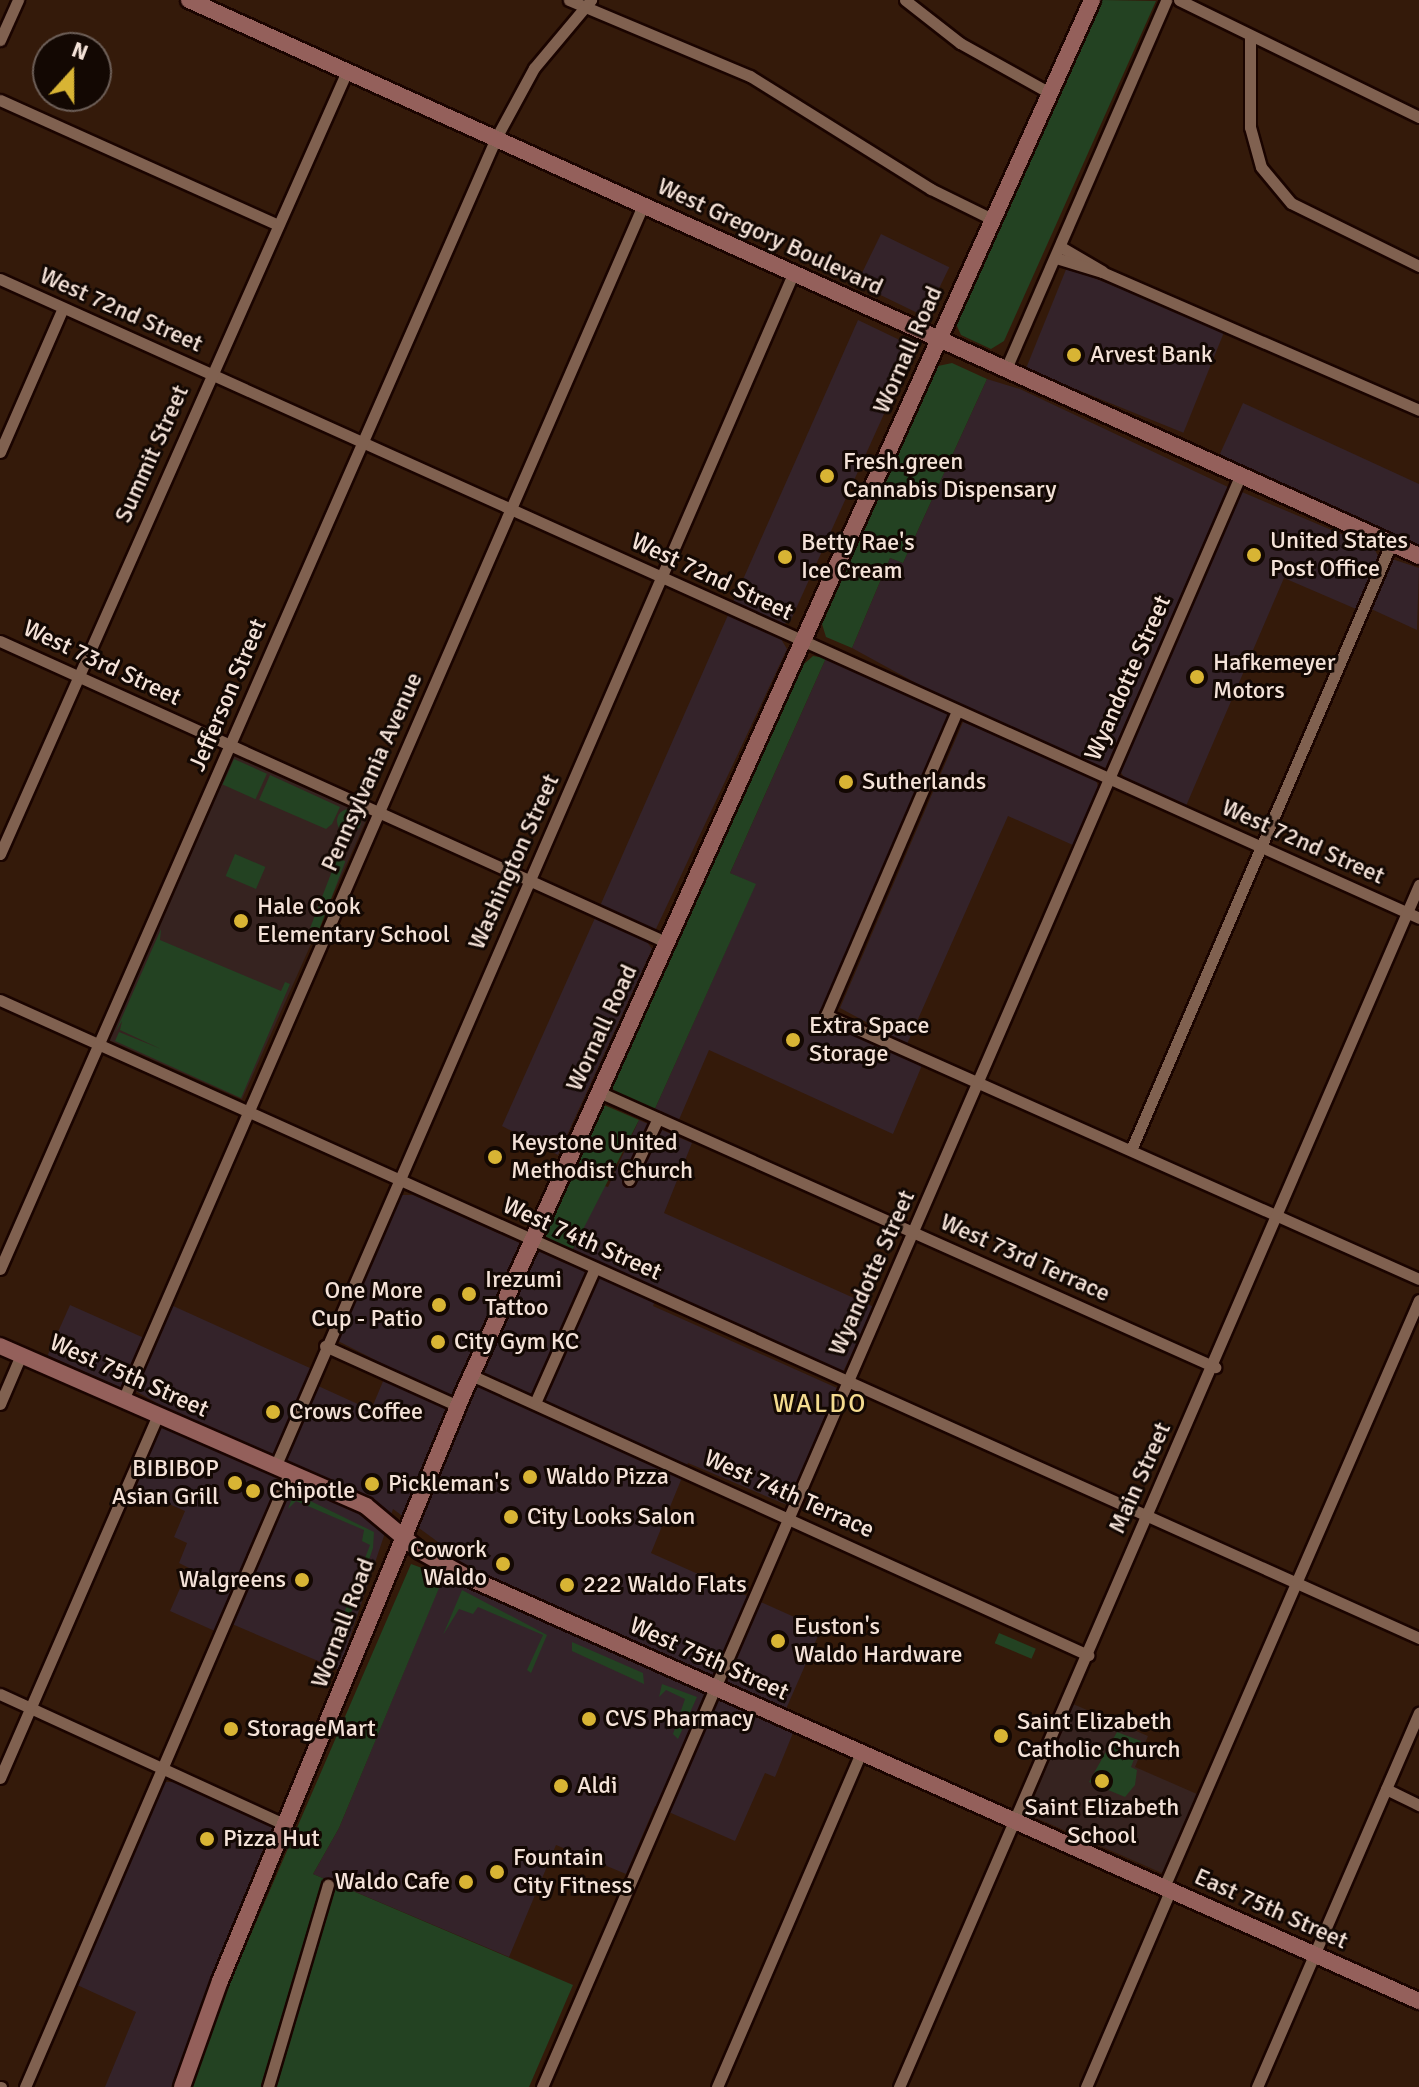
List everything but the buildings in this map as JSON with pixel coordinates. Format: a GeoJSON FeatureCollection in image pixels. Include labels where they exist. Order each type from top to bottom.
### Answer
{"type":"FeatureCollection","features":[{"type":"Feature","properties":{"kind":"main road","name":"West Gregory Boulevard"},"geometry":{"type":"LineString","coordinates":[[189,0],[1419,556]]}},
{"type":"Feature","properties":{"kind":"main road","name":"Wornall Road"},"geometry":{"type":"LineString","coordinates":[[182,2087],[403,1534],[471,1375],[1092,0]]}},
{"type":"Feature","properties":{"kind":"main road","name":"West 75th Street"},"geometry":{"type":"LineString","coordinates":[[0,1346],[366,1506],[420,1551],[467,1577],[1015,1822]]}},
{"type":"Feature","properties":{"kind":"main road","name":"East 75th Street"},"geometry":{"type":"LineString","coordinates":[[1015,1822],[1419,2001]]}},
{"type":"Feature","properties":{"kind":"street"},"geometry":{"type":"LineString","coordinates":[[0,40],[18,0]]}},
{"type":"Feature","properties":{"kind":"street"},"geometry":{"type":"LineString","coordinates":[[569,0],[588,3],[750,76],[931,189],[992,219]]}},
{"type":"Feature","properties":{"kind":"street"},"geometry":{"type":"LineString","coordinates":[[905,0],[960,43],[1050,93]]}},
{"type":"Feature","properties":{"kind":"street"},"geometry":{"type":"LineString","coordinates":[[1005,371],[1166,0]]}},
{"type":"Feature","properties":{"kind":"street"},"geometry":{"type":"LineString","coordinates":[[1179,0],[1419,117]]}},
{"type":"Feature","properties":{"kind":"street","name":"Jefferson Street"},"geometry":{"type":"LineString","coordinates":[[0,1269],[496,138],[541,58],[588,3]]}},
{"type":"Feature","properties":{"kind":"street"},"geometry":{"type":"LineString","coordinates":[[1250,36],[1250,127],[1268,177],[1291,203],[1419,266]]}},
{"type":"Feature","properties":{"kind":"street","name":"Summit Street"},"geometry":{"type":"LineString","coordinates":[[0,854],[347,71]]}},
{"type":"Feature","properties":{"kind":"street"},"geometry":{"type":"LineString","coordinates":[[0,100],[278,225]]}},
{"type":"Feature","properties":{"kind":"street","name":"Pennsylvania Avenue"},"geometry":{"type":"LineString","coordinates":[[123,1400],[643,205]]}},
{"type":"Feature","properties":{"kind":"street"},"geometry":{"type":"LineString","coordinates":[[1059,252],[1419,410]]}},
{"type":"Feature","properties":{"kind":"street","name":"Washington Street"},"geometry":{"type":"LineString","coordinates":[[25,2087],[162,1768],[282,1470],[325,1346],[793,274]]}},
{"type":"Feature","properties":{"kind":"street","name":"West 72nd Street"},"geometry":{"type":"LineString","coordinates":[[0,279],[803,644],[1419,918]]}},
{"type":"Feature","properties":{"kind":"street"},"geometry":{"type":"LineString","coordinates":[[0,452],[63,308]]}},
{"type":"Feature","properties":{"kind":"street","name":"Wyandotte Street"},"geometry":{"type":"LineString","coordinates":[[542,2087],[788,1517],[980,1083],[1240,476]]}},
{"type":"Feature","properties":{"kind":"street"},"geometry":{"type":"LineString","coordinates":[[1131,1150],[1391,544]]}},
{"type":"Feature","properties":{"kind":"street","name":"West 73rd Street"},"geometry":{"type":"LineString","coordinates":[[0,641],[668,943]]}},
{"type":"Feature","properties":{"kind":"street"},"geometry":{"type":"LineString","coordinates":[[957,711],[826,1015],[1419,1279]]}},
{"type":"Feature","properties":{"kind":"street","name":"Main Street"},"geometry":{"type":"LineString","coordinates":[[899,2087],[1146,1517],[1215,1367],[1419,885]]}},
{"type":"Feature","properties":{"kind":"street","name":"West 74th Street"},"geometry":{"type":"LineString","coordinates":[[0,1000],[594,1270],[1419,1638]]}},
{"type":"Feature","properties":{"kind":"street","name":"West 73rd Terrace"},"geometry":{"type":"LineString","coordinates":[[599,1092],[1215,1367]]}},
{"type":"Feature","properties":{"kind":"street"},"geometry":{"type":"LineString","coordinates":[[629,1180],[658,1118]]}},
{"type":"Feature","properties":{"kind":"street"},"geometry":{"type":"LineString","coordinates":[[535,1403],[594,1270]]}},
{"type":"Feature","properties":{"kind":"street"},"geometry":{"type":"LineString","coordinates":[[1086,2087],[1296,1582],[1419,1300]]}},
{"type":"Feature","properties":{"kind":"street"},"geometry":{"type":"LineString","coordinates":[[325,1346],[458,1406]]}},
{"type":"Feature","properties":{"kind":"street"},"geometry":{"type":"LineString","coordinates":[[0,1404],[21,1355]]}},
{"type":"Feature","properties":{"kind":"street","name":"West 74th Terrace"},"geometry":{"type":"LineString","coordinates":[[471,1375],[1088,1655]]}},
{"type":"Feature","properties":{"kind":"street"},"geometry":{"type":"LineString","coordinates":[[0,1778],[158,1415]]}},
{"type":"Feature","properties":{"kind":"street"},"geometry":{"type":"LineString","coordinates":[[0,1694],[286,1825]]}},
{"type":"Feature","properties":{"kind":"street"},"geometry":{"type":"LineString","coordinates":[[1257,2087],[1419,1713]]}},
{"type":"Feature","properties":{"kind":"street"},"geometry":{"type":"LineString","coordinates":[[717,2087],[861,1753]]}},
{"type":"Feature","properties":{"kind":"street"},"geometry":{"type":"LineString","coordinates":[[1386,1789],[1419,1805]]}},
{"type":"Feature","properties":{"kind":"street"},"geometry":{"type":"LineString","coordinates":[[268,2087],[328,1885]]}},
{"type":"Feature","properties":{"kind":"shaded area"},"geometry":{"type":"Polygon","coordinates":[[[881,234],[949,267],[925,317],[857,283],[881,234]]]}},
{"type":"Feature","properties":{"kind":"shaded area"},"geometry":{"type":"Polygon","coordinates":[[[1067,267],[1225,331],[1183,433],[1026,369],[1067,267]]]}},
{"type":"Feature","properties":{"kind":"shaded area"},"geometry":{"type":"Polygon","coordinates":[[[858,320],[906,343],[912,352],[790,622],[783,624],[733,602],[858,320]]]}},
{"type":"Feature","properties":{"kind":"shaded area"},"geometry":{"type":"Polygon","coordinates":[[[987,379],[1020,389],[1228,487],[1105,769],[936,694],[852,648],[890,558],[903,563],[987,379]]]}},
{"type":"Feature","properties":{"kind":"shaded area"},"geometry":{"type":"Polygon","coordinates":[[[1243,403],[1419,484],[1419,546],[1219,456],[1243,403]]]}},
{"type":"Feature","properties":{"kind":"shaded area"},"geometry":{"type":"Polygon","coordinates":[[[1242,492],[1374,548],[1378,556],[1356,609],[1284,578],[1186,806],[1125,779],[1120,771],[1242,492]]]}},
{"type":"Feature","properties":{"kind":"shaded area"},"geometry":{"type":"Polygon","coordinates":[[[1392,559],[1419,568],[1417,630],[1369,608],[1392,559]]]}},
{"type":"Feature","properties":{"kind":"shaded area"},"geometry":{"type":"Polygon","coordinates":[[[728,615],[781,639],[787,649],[655,931],[600,906],[728,615]]]}},
{"type":"Feature","properties":{"kind":"shaded area"},"geometry":{"type":"Polygon","coordinates":[[[826,658],[950,714],[821,1017],[923,1063],[893,1134],[709,1050],[678,1122],[654,1111],[755,885],[730,873],[826,658]]]}},
{"type":"Feature","properties":{"kind":"shaded area"},"geometry":{"type":"Polygon","coordinates":[[[963,722],[1096,779],[1099,791],[1075,846],[1008,816],[907,1044],[840,1008],[963,722]]]}},
{"type":"Feature","properties":{"kind":"shaded area","name":"Hale Cook Elementary School"},"geometry":{"type":"Polygon","coordinates":[[[231,755],[368,816],[242,1099],[105,1038],[231,755]]]}},
{"type":"Feature","properties":{"kind":"shaded area"},"geometry":{"type":"Polygon","coordinates":[[[595,918],[645,939],[652,949],[558,1155],[502,1126],[595,918]]]}},
{"type":"Feature","properties":{"kind":"shaded area","name":"WALDO"},"geometry":{"type":"Polygon","coordinates":[[[639,1120],[692,1143],[664,1213],[874,1307],[842,1374],[658,1292],[653,1306],[837,1388],[787,1505],[688,1463],[651,1553],[821,1629],[786,1709],[793,1733],[775,1777],[765,1773],[735,1841],[655,1806],[626,1874],[556,1845],[509,1957],[313,1874],[339,1828],[453,1553],[393,1509],[339,1670],[232,1624],[226,1636],[170,1611],[189,1568],[179,1563],[187,1543],[174,1537],[185,1511],[133,1488],[167,1409],[134,1390],[171,1305],[321,1373],[316,1385],[371,1410],[389,1367],[336,1340],[399,1195],[413,1195],[567,1264],[601,1185],[608,1187],[639,1120]]]}},
{"type":"Feature","properties":{"kind":"shaded area"},"geometry":{"type":"Polygon","coordinates":[[[70,1305],[143,1338],[121,1388],[48,1355],[70,1305]]]}},
{"type":"Feature","properties":{"kind":"shaded area","name":"Saint Elizabeth School"},"geometry":{"type":"Polygon","coordinates":[[[1073,1704],[1148,1736],[1135,1767],[1197,1794],[1162,1873],[1027,1814],[1073,1704]]]}},
{"type":"Feature","properties":{"kind":"shaded area"},"geometry":{"type":"Polygon","coordinates":[[[162,1782],[174,1782],[273,1828],[171,2087],[105,2087],[136,2012],[75,1984],[162,1782]]]}},
{"type":"Feature","properties":{"kind":"green space"},"geometry":{"type":"Polygon","coordinates":[[[1102,0],[1156,1],[1004,341],[991,349],[961,335],[956,324],[1102,0]]]}},
{"type":"Feature","properties":{"kind":"green space"},"geometry":{"type":"Polygon","coordinates":[[[952,363],[987,379],[903,563],[890,558],[852,648],[826,637],[822,624],[938,366],[952,363]]]}},
{"type":"Feature","properties":{"kind":"green space"},"geometry":{"type":"Polygon","coordinates":[[[813,656],[826,658],[730,873],[756,884],[654,1111],[613,1091],[613,1085],[804,664],[813,656]]]}},
{"type":"Feature","properties":{"kind":"green space"},"geometry":{"type":"Polygon","coordinates":[[[234,759],[267,774],[255,799],[223,785],[234,759]]]}},
{"type":"Feature","properties":{"kind":"green space"},"geometry":{"type":"Polygon","coordinates":[[[270,775],[340,807],[332,824],[326,829],[259,800],[270,775]]]}},
{"type":"Feature","properties":{"kind":"green space"},"geometry":{"type":"Polygon","coordinates":[[[349,809],[357,813],[361,821],[357,829],[349,833],[341,829],[337,821],[341,813],[349,809]]]}},
{"type":"Feature","properties":{"kind":"green space"},"geometry":{"type":"Polygon","coordinates":[[[235,854],[265,867],[256,889],[226,876],[235,854]]]}},
{"type":"Feature","properties":{"kind":"green space"},"geometry":{"type":"Polygon","coordinates":[[[337,858],[345,861],[316,938],[308,935],[337,858]]]}},
{"type":"Feature","properties":{"kind":"green space"},"geometry":{"type":"Polygon","coordinates":[[[161,929],[160,940],[281,991],[285,982],[290,984],[241,1098],[115,1041],[119,1032],[161,1049],[120,1030],[122,1021],[115,1033],[161,929]]]}},
{"type":"Feature","properties":{"kind":"green space"},"geometry":{"type":"Polygon","coordinates":[[[604,1105],[639,1120],[571,1253],[545,1236],[604,1105]]]}},
{"type":"Feature","properties":{"kind":"green space"},"geometry":{"type":"Polygon","coordinates":[[[294,1493],[374,1532],[373,1548],[341,1643],[335,1637],[370,1545],[362,1541],[364,1530],[296,1501],[288,1509],[294,1493]]]}},
{"type":"Feature","properties":{"kind":"green space"},"geometry":{"type":"Polygon","coordinates":[[[411,1564],[444,1576],[339,1828],[313,1874],[573,1985],[529,2087],[192,2087],[222,2001],[411,1564]]]}},
{"type":"Feature","properties":{"kind":"green space"},"geometry":{"type":"Polygon","coordinates":[[[462,1590],[547,1635],[531,1673],[527,1670],[543,1635],[478,1607],[473,1614],[459,1609],[443,1635],[462,1590]]]}},
{"type":"Feature","properties":{"kind":"green space"},"geometry":{"type":"Polygon","coordinates":[[[999,1633],[1036,1649],[1032,1659],[995,1643],[999,1633]]]}},
{"type":"Feature","properties":{"kind":"green space"},"geometry":{"type":"Polygon","coordinates":[[[572,1642],[643,1673],[644,1684],[572,1651],[572,1642]]]}},
{"type":"Feature","properties":{"kind":"green space"},"geometry":{"type":"Polygon","coordinates":[[[662,1684],[697,1697],[678,1739],[673,1734],[685,1699],[666,1690],[659,1697],[662,1684]]]}},
{"type":"Feature","properties":{"kind":"green space"},"geometry":{"type":"Polygon","coordinates":[[[1117,1732],[1141,1741],[1131,1767],[1137,1770],[1135,1785],[1125,1797],[1089,1782],[1117,1732]]]}},
{"type":"Feature","properties":{"kind":"place","name":"Arvest Bank"},"geometry":{"type":"Point","coordinates":[1074,355]}},
{"type":"Feature","properties":{"kind":"place","name":"Fresh.green Cannabis Dispensary"},"geometry":{"type":"Point","coordinates":[827,476]}},
{"type":"Feature","properties":{"kind":"place","name":"United States Post Office"},"geometry":{"type":"Point","coordinates":[1254,555]}},
{"type":"Feature","properties":{"kind":"place","name":"Betty Rae's Ice Cream"},"geometry":{"type":"Point","coordinates":[785,557]}},
{"type":"Feature","properties":{"kind":"place","name":"Hafkemeyer Motors"},"geometry":{"type":"Point","coordinates":[1197,677]}},
{"type":"Feature","properties":{"kind":"place","name":"Sutherlands"},"geometry":{"type":"Point","coordinates":[846,782]}},
{"type":"Feature","properties":{"kind":"place","name":"Hale Cook Elementary School"},"geometry":{"type":"Point","coordinates":[241,921]}},
{"type":"Feature","properties":{"kind":"place","name":"Extra Space Storage"},"geometry":{"type":"Point","coordinates":[793,1040]}},
{"type":"Feature","properties":{"kind":"place","name":"Keystone United Methodist Church"},"geometry":{"type":"Point","coordinates":[495,1157]}},
{"type":"Feature","properties":{"kind":"place","name":"Irezumi Tattoo"},"geometry":{"type":"Point","coordinates":[469,1294]}},
{"type":"Feature","properties":{"kind":"place","name":"One More Cup - Patio"},"geometry":{"type":"Point","coordinates":[439,1305]}},
{"type":"Feature","properties":{"kind":"place","name":"City Gym KC"},"geometry":{"type":"Point","coordinates":[438,1342]}},
{"type":"Feature","properties":{"kind":"place","name":"Crows Coffee"},"geometry":{"type":"Point","coordinates":[273,1412]}},
{"type":"Feature","properties":{"kind":"place","name":"Waldo Pizza"},"geometry":{"type":"Point","coordinates":[530,1477]}},
{"type":"Feature","properties":{"kind":"place","name":"BIBIBOP Asian Grill"},"geometry":{"type":"Point","coordinates":[235,1483]}},
{"type":"Feature","properties":{"kind":"place","name":"Pickleman's"},"geometry":{"type":"Point","coordinates":[372,1484]}},
{"type":"Feature","properties":{"kind":"place","name":"Chipotle"},"geometry":{"type":"Point","coordinates":[253,1491]}},
{"type":"Feature","properties":{"kind":"place","name":"City Looks Salon"},"geometry":{"type":"Point","coordinates":[511,1517]}},
{"type":"Feature","properties":{"kind":"place","name":"Cowork Waldo"},"geometry":{"type":"Point","coordinates":[503,1564]}},
{"type":"Feature","properties":{"kind":"place","name":"Walgreens"},"geometry":{"type":"Point","coordinates":[302,1580]}},
{"type":"Feature","properties":{"kind":"place","name":"222 Waldo Flats"},"geometry":{"type":"Point","coordinates":[567,1585]}},
{"type":"Feature","properties":{"kind":"place","name":"Euston's Waldo Hardware"},"geometry":{"type":"Point","coordinates":[778,1641]}},
{"type":"Feature","properties":{"kind":"place","name":"CVS Pharmacy"},"geometry":{"type":"Point","coordinates":[589,1719]}},
{"type":"Feature","properties":{"kind":"place","name":"StorageMart"},"geometry":{"type":"Point","coordinates":[231,1729]}},
{"type":"Feature","properties":{"kind":"place","name":"Saint Elizabeth Catholic Church"},"geometry":{"type":"Point","coordinates":[1001,1736]}},
{"type":"Feature","properties":{"kind":"place","name":"Saint Elizabeth School"},"geometry":{"type":"Point","coordinates":[1102,1781]}},
{"type":"Feature","properties":{"kind":"place","name":"Aldi"},"geometry":{"type":"Point","coordinates":[561,1786]}},
{"type":"Feature","properties":{"kind":"place","name":"Pizza Hut"},"geometry":{"type":"Point","coordinates":[207,1839]}},
{"type":"Feature","properties":{"kind":"place","name":"Fountain City Fitness"},"geometry":{"type":"Point","coordinates":[497,1872]}},
{"type":"Feature","properties":{"kind":"place","name":"Waldo Cafe"},"geometry":{"type":"Point","coordinates":[466,1882]}},
{"type":"Feature","properties":{"kind":"district","name":"WALDO"},"geometry":{"type":"Point","coordinates":[820,1405]}}]}
